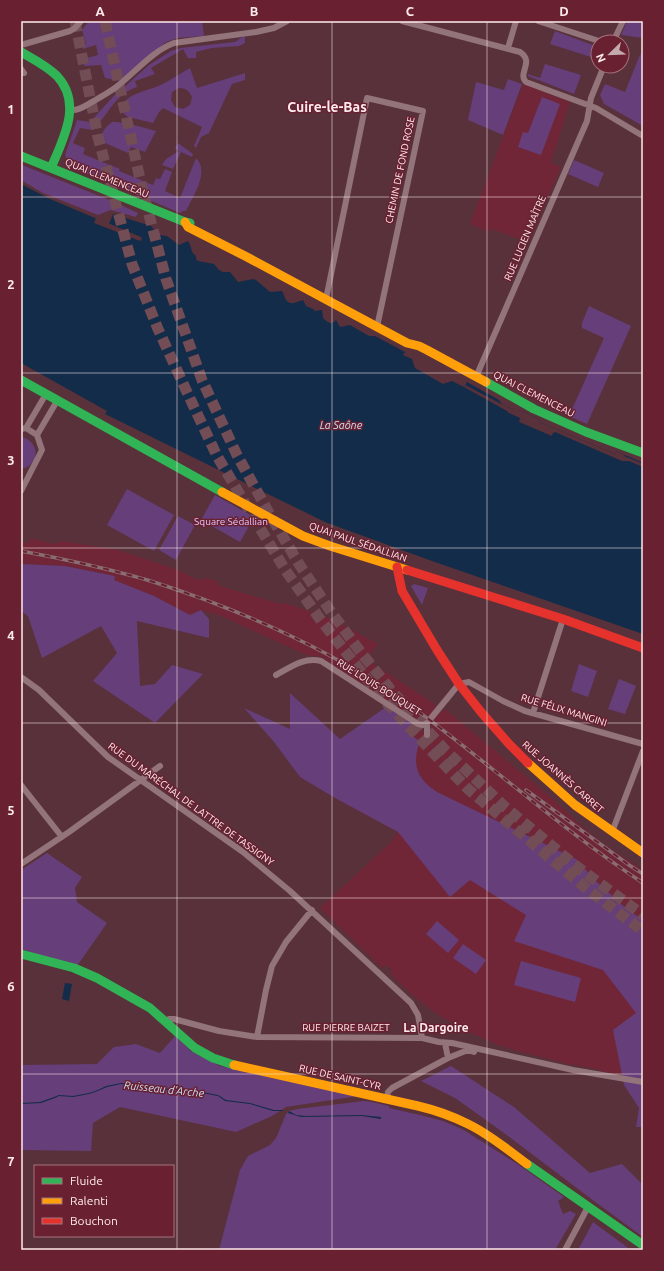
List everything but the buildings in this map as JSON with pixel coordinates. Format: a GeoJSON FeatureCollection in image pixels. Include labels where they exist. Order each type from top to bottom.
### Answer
{"type":"FeatureCollection","features":[{"type":"Feature","properties":{"kind":"main road"},"geometry":{"type":"LineString","coordinates":[[21,52],[57,75],[63,82],[68,94],[71,110],[69,120],[51,168]]}},
{"type":"Feature","properties":{"kind":"main road","name":"QUAI CLEMENCEAU"},"geometry":{"type":"LineString","coordinates":[[21,156],[184,222],[191,223],[326,297],[378,324],[410,338],[419,346],[534,409],[580,430],[643,453]]}},
{"type":"Feature","properties":{"kind":"main road","name":"QUAI PAUL SÉDALLIAN"},"geometry":{"type":"LineString","coordinates":[[21,380],[303,536],[330,546],[563,619],[643,648]]}},
{"type":"Feature","properties":{"kind":"main road","name":"RUE JOANNÈS CARRET"},"geometry":{"type":"LineString","coordinates":[[397,567],[402,591],[459,684],[481,712],[510,745],[570,800],[612,832],[643,853]]}},
{"type":"Feature","properties":{"kind":"main road"},"geometry":{"type":"LineString","coordinates":[[400,586],[409,571]]}},
{"type":"Feature","properties":{"kind":"main road","name":"RUE DE SAINT-CYR"},"geometry":{"type":"LineString","coordinates":[[21,954],[74,968],[97,978],[150,1008],[195,1048],[213,1058],[231,1064],[440,1112],[471,1125],[643,1245]]}},
{"type":"Feature","properties":{"kind":"street"},"geometry":{"type":"LineString","coordinates":[[21,45],[70,31],[81,21]]}},
{"type":"Feature","properties":{"kind":"street"},"geometry":{"type":"LineString","coordinates":[[71,110],[76,110],[85,106],[118,85],[154,54],[174,43],[256,32],[274,28],[287,21]]}},
{"type":"Feature","properties":{"kind":"street"},"geometry":{"type":"LineString","coordinates":[[402,21],[520,52],[524,55],[527,64],[523,76],[526,82],[596,108],[643,136]]}},
{"type":"Feature","properties":{"kind":"street"},"geometry":{"type":"LineString","coordinates":[[508,48],[516,21]]}},
{"type":"Feature","properties":{"kind":"street"},"geometry":{"type":"LineString","coordinates":[[538,21],[590,38]]}},
{"type":"Feature","properties":{"kind":"street"},"geometry":{"type":"LineString","coordinates":[[617,34],[623,21]]}},
{"type":"Feature","properties":{"kind":"street","name":"RUE LUCIEN MAÎTRE"},"geometry":{"type":"LineString","coordinates":[[476,377],[586,121],[591,98],[601,74]]}},
{"type":"Feature","properties":{"kind":"street","name":"CHEMIN DE FOND ROSE"},"geometry":{"type":"LineString","coordinates":[[326,297],[367,98],[423,111],[378,324]]}},
{"type":"Feature","properties":{"kind":"street"},"geometry":{"type":"LineString","coordinates":[[21,491],[42,450],[37,435],[23,428],[46,394]]}},
{"type":"Feature","properties":{"kind":"street"},"geometry":{"type":"LineString","coordinates":[[37,435],[58,401]]}},
{"type":"Feature","properties":{"kind":"street"},"geometry":{"type":"LineString","coordinates":[[533,713],[563,619]]}},
{"type":"Feature","properties":{"kind":"street","name":"RUE LOUIS BOUQUET"},"geometry":{"type":"LineString","coordinates":[[276,676],[305,660],[313,659],[321,661],[418,724],[423,725],[427,723],[459,684]]}},
{"type":"Feature","properties":{"kind":"street","name":"RUE DU MARÉCHAL DE LATTRE DE TASSIGNY"},"geometry":{"type":"LineString","coordinates":[[21,677],[39,690],[108,757],[142,779],[243,852],[312,910],[411,1003],[418,1015],[422,1038]]}},
{"type":"Feature","properties":{"kind":"street","name":"RUE FÉLIX MANGINI"},"geometry":{"type":"LineString","coordinates":[[459,684],[464,682],[473,684],[503,701],[533,713],[643,744]]}},
{"type":"Feature","properties":{"kind":"street"},"geometry":{"type":"LineString","coordinates":[[427,723],[427,734]]}},
{"type":"Feature","properties":{"kind":"street"},"geometry":{"type":"LineString","coordinates":[[612,832],[643,751]]}},
{"type":"Feature","properties":{"kind":"street"},"geometry":{"type":"LineString","coordinates":[[21,864],[62,837],[160,766]]}},
{"type":"Feature","properties":{"kind":"street"},"geometry":{"type":"LineString","coordinates":[[21,785],[62,837]]}},
{"type":"Feature","properties":{"kind":"street"},"geometry":{"type":"LineString","coordinates":[[257,1037],[272,966],[286,942],[312,910]]}},
{"type":"Feature","properties":{"kind":"street","name":"RUE PIERRE BAIZET"},"geometry":{"type":"LineString","coordinates":[[166,1022],[169,1019],[174,1019],[219,1031],[257,1037],[364,1036],[422,1038],[457,1044],[599,1075],[643,1082]]}},
{"type":"Feature","properties":{"kind":"street"},"geometry":{"type":"LineString","coordinates":[[442,1042],[448,1058]]}},
{"type":"Feature","properties":{"kind":"street"},"geometry":{"type":"LineString","coordinates":[[457,1044],[457,1055]]}},
{"type":"Feature","properties":{"kind":"street"},"geometry":{"type":"LineString","coordinates":[[387,1099],[388,1092],[392,1088],[448,1058],[468,1050],[479,1053],[485,1051]]}},
{"type":"Feature","properties":{"kind":"street"},"geometry":{"type":"LineString","coordinates":[[564,1250],[588,1207]]}},
{"type":"Feature","properties":{"kind":"shaded area"},"geometry":{"type":"Polygon","coordinates":[[[523,84],[570,102],[551,163],[561,167],[528,242],[491,229],[489,232],[470,224],[523,84]]]}},
{"type":"Feature","properties":{"kind":"shaded area"},"geometry":{"type":"Polygon","coordinates":[[[30,538],[53,544],[62,541],[118,550],[178,570],[197,580],[205,578],[218,581],[217,585],[280,604],[285,603],[330,618],[378,644],[366,659],[433,703],[436,706],[433,712],[437,715],[445,709],[548,795],[587,831],[605,845],[643,870],[643,939],[636,986],[636,1077],[603,1072],[597,1069],[568,1064],[518,1051],[498,1045],[462,1029],[437,1014],[417,999],[391,975],[392,971],[385,965],[382,968],[320,908],[391,842],[398,832],[335,798],[411,723],[430,737],[433,731],[431,724],[425,720],[420,721],[389,702],[322,657],[306,655],[219,615],[201,610],[190,615],[154,596],[113,580],[115,576],[65,566],[21,564],[21,542],[29,543],[30,538]]]}},
{"type":"Feature","properties":{"kind":"green space"},"geometry":{"type":"Polygon","coordinates":[[[89,21],[202,21],[204,36],[178,38],[166,42],[120,81],[105,78],[101,65],[84,66],[83,59],[98,55],[96,45],[83,49],[83,45],[86,44],[82,30],[89,21]]]}},
{"type":"Feature","properties":{"kind":"green space"},"geometry":{"type":"Polygon","coordinates":[[[627,21],[643,21],[643,38],[630,36],[630,34],[621,34],[627,21]]]}},
{"type":"Feature","properties":{"kind":"green space"},"geometry":{"type":"Polygon","coordinates":[[[555,31],[590,44],[590,57],[550,44],[555,31]]]}},
{"type":"Feature","properties":{"kind":"green space"},"geometry":{"type":"Polygon","coordinates":[[[242,37],[245,37],[245,43],[239,46],[212,48],[196,52],[196,58],[188,58],[183,49],[151,68],[155,74],[135,81],[137,87],[129,90],[117,100],[93,130],[80,128],[73,143],[85,148],[83,154],[120,169],[119,171],[153,185],[156,178],[160,179],[165,169],[172,172],[165,191],[180,198],[196,158],[200,164],[201,177],[186,211],[180,213],[71,167],[65,155],[77,120],[90,122],[121,88],[122,89],[149,65],[171,51],[181,48],[235,42],[242,37]]]}},
{"type":"Feature","properties":{"kind":"green space"},"geometry":{"type":"Polygon","coordinates":[[[643,51],[643,126],[604,104],[600,95],[605,84],[625,92],[639,57],[643,51]]]}},
{"type":"Feature","properties":{"kind":"green space"},"geometry":{"type":"Polygon","coordinates":[[[545,64],[581,75],[574,94],[528,76],[528,74],[540,78],[545,64]]]}},
{"type":"Feature","properties":{"kind":"green space"},"geometry":{"type":"Polygon","coordinates":[[[190,68],[197,88],[245,73],[245,80],[232,84],[209,133],[201,137],[196,148],[194,146],[202,127],[163,108],[153,123],[128,117],[123,113],[122,106],[129,98],[140,92],[163,84],[190,68]],[[179,88],[172,92],[171,100],[175,107],[183,109],[190,105],[192,97],[187,90],[179,88]]]}},
{"type":"Feature","properties":{"kind":"green space"},"geometry":{"type":"Polygon","coordinates":[[[508,79],[522,84],[503,135],[468,120],[476,82],[504,90],[508,79]]]}},
{"type":"Feature","properties":{"kind":"green space"},"geometry":{"type":"Polygon","coordinates":[[[542,97],[560,104],[541,155],[518,147],[523,132],[528,133],[542,97]]]}},
{"type":"Feature","properties":{"kind":"green space"},"geometry":{"type":"Polygon","coordinates":[[[112,122],[128,124],[156,131],[145,152],[131,147],[128,153],[105,143],[103,140],[103,131],[112,122]]]}},
{"type":"Feature","properties":{"kind":"green space"},"geometry":{"type":"Polygon","coordinates":[[[178,143],[193,154],[192,157],[181,152],[173,169],[162,165],[166,159],[179,151],[175,148],[178,143]]]}},
{"type":"Feature","properties":{"kind":"green space"},"geometry":{"type":"Polygon","coordinates":[[[574,160],[604,173],[598,187],[568,174],[574,160]]]}},
{"type":"Feature","properties":{"kind":"green space"},"geometry":{"type":"Polygon","coordinates":[[[22,165],[138,213],[136,217],[111,210],[98,215],[43,193],[21,180],[22,165]]]}},
{"type":"Feature","properties":{"kind":"green space"},"geometry":{"type":"Polygon","coordinates":[[[589,306],[631,326],[587,424],[569,416],[604,338],[582,328],[582,323],[589,306]]]}},
{"type":"Feature","properties":{"kind":"green space"},"geometry":{"type":"Polygon","coordinates":[[[21,437],[26,438],[33,444],[36,453],[30,465],[21,469],[21,437]]]}},
{"type":"Feature","properties":{"kind":"green space"},"geometry":{"type":"Polygon","coordinates":[[[127,489],[174,515],[154,551],[107,525],[127,489]]]}},
{"type":"Feature","properties":{"kind":"green space","name":"Square Sédallian"},"geometry":{"type":"Polygon","coordinates":[[[215,495],[254,517],[240,542],[201,520],[215,495]]]}},
{"type":"Feature","properties":{"kind":"green space"},"geometry":{"type":"Polygon","coordinates":[[[178,516],[195,525],[176,560],[159,550],[178,516]]]}},
{"type":"Feature","properties":{"kind":"green space"},"geometry":{"type":"Polygon","coordinates":[[[21,564],[65,566],[115,576],[114,580],[154,596],[190,615],[201,610],[209,619],[209,638],[137,621],[140,686],[155,684],[172,665],[203,674],[155,723],[93,681],[117,653],[101,626],[42,658],[28,616],[21,611],[21,564]]]}},
{"type":"Feature","properties":{"kind":"green space"},"geometry":{"type":"Polygon","coordinates":[[[414,584],[428,588],[422,605],[411,586],[414,584]]]}},
{"type":"Feature","properties":{"kind":"green space"},"geometry":{"type":"Polygon","coordinates":[[[579,664],[597,671],[588,697],[571,691],[579,664]]]}},
{"type":"Feature","properties":{"kind":"green space"},"geometry":{"type":"Polygon","coordinates":[[[619,679],[636,686],[625,714],[608,709],[619,679]]]}},
{"type":"Feature","properties":{"kind":"green space"},"geometry":{"type":"Polygon","coordinates":[[[290,693],[340,739],[386,707],[414,725],[409,734],[420,741],[417,750],[416,765],[421,777],[431,788],[576,859],[597,882],[630,912],[643,919],[643,1127],[636,1127],[639,1108],[624,1085],[613,1030],[636,1013],[603,970],[514,941],[526,915],[470,880],[450,897],[398,832],[300,777],[274,742],[244,708],[290,729],[290,693]]]}},
{"type":"Feature","properties":{"kind":"green space"},"geometry":{"type":"Polygon","coordinates":[[[47,853],[82,877],[75,888],[77,902],[107,923],[77,966],[21,949],[21,870],[47,853]]]}},
{"type":"Feature","properties":{"kind":"green space"},"geometry":{"type":"Polygon","coordinates":[[[437,921],[459,940],[448,953],[426,934],[437,921]]]}},
{"type":"Feature","properties":{"kind":"green space"},"geometry":{"type":"Polygon","coordinates":[[[463,944],[486,960],[476,974],[453,958],[463,944]]]}},
{"type":"Feature","properties":{"kind":"green space"},"geometry":{"type":"Polygon","coordinates":[[[521,961],[581,978],[575,1002],[514,985],[521,961]]]}},
{"type":"Feature","properties":{"kind":"green space"},"geometry":{"type":"Polygon","coordinates":[[[175,1036],[192,1052],[220,1066],[358,1096],[286,1107],[272,1116],[236,1132],[120,1107],[93,1123],[91,1151],[21,1150],[21,1065],[97,1064],[114,1047],[136,1044],[160,1053],[175,1036]]]}},
{"type":"Feature","properties":{"kind":"green space"},"geometry":{"type":"Polygon","coordinates":[[[451,1066],[514,1107],[590,1173],[622,1164],[643,1185],[643,1237],[455,1098],[421,1081],[451,1066]]]}},
{"type":"Feature","properties":{"kind":"green space"},"geometry":{"type":"Polygon","coordinates":[[[364,1101],[389,1106],[389,1108],[443,1121],[462,1129],[519,1165],[564,1197],[558,1201],[563,1214],[570,1211],[576,1214],[555,1250],[219,1250],[240,1170],[248,1156],[270,1145],[276,1138],[286,1114],[289,1111],[297,1109],[364,1101]]]}},
{"type":"Feature","properties":{"kind":"green space"},"geometry":{"type":"Polygon","coordinates":[[[593,1222],[631,1250],[578,1250],[593,1222]]]}},
{"type":"Feature","properties":{"kind":"water","name":"La Saône"},"geometry":{"type":"Polygon","coordinates":[[[21,184],[48,198],[109,224],[113,214],[151,226],[159,235],[167,236],[179,245],[188,241],[198,261],[214,264],[223,272],[230,272],[238,282],[253,279],[270,292],[282,291],[286,300],[291,303],[303,300],[306,306],[315,311],[322,310],[323,318],[328,322],[331,323],[336,320],[340,327],[350,325],[369,336],[375,336],[405,352],[403,355],[412,359],[415,368],[443,384],[452,381],[464,387],[467,382],[499,400],[505,406],[540,419],[539,422],[615,454],[616,451],[643,463],[643,634],[432,561],[325,522],[105,414],[107,411],[21,363],[21,184]]]}},
{"type":"Feature","properties":{"kind":"water"},"geometry":{"type":"Polygon","coordinates":[[[65,983],[72,984],[69,1001],[62,999],[65,983]]]}},
{"type":"Feature","properties":{"kind":"water","name":"Ruisseau d'Arche"},"geometry":{"type":"Polygon","coordinates":[[[121,1083],[152,1086],[159,1089],[181,1088],[218,1095],[226,1100],[250,1103],[283,1111],[273,1111],[250,1104],[225,1101],[218,1096],[181,1089],[159,1090],[152,1087],[121,1084],[107,1087],[89,1094],[73,1097],[59,1096],[41,1103],[21,1104],[40,1102],[59,1095],[73,1096],[89,1093],[106,1086],[121,1083]]]}},
{"type":"Feature","properties":{"kind":"water"},"geometry":{"type":"Polygon","coordinates":[[[289,1111],[296,1115],[305,1116],[361,1115],[381,1117],[381,1119],[362,1116],[301,1117],[288,1113],[289,1111]]]}},
{"type":"Feature","properties":{"kind":"pier"},"geometry":{"type":"Polygon","coordinates":[[[96,218],[141,237],[142,239],[140,241],[94,223],[96,218]]]}},
{"type":"Feature","properties":{"kind":"pier"},"geometry":{"type":"Polygon","coordinates":[[[465,385],[509,408],[516,409],[540,419],[539,422],[615,454],[616,451],[625,455],[624,456],[643,464],[643,467],[629,461],[622,461],[555,432],[552,436],[519,422],[520,418],[464,387],[465,385]]]}},
{"type":"Feature","properties":{"kind":"tunnel"},"geometry":{"type":"LineString","coordinates":[[75,21],[98,137],[132,264],[158,329],[217,456],[286,571],[320,619],[382,698],[468,789],[587,889],[643,931]]}},
{"type":"Feature","properties":{"kind":"tunnel"},"geometry":{"type":"LineString","coordinates":[[105,21],[142,188],[166,279],[202,380],[237,455],[299,564],[331,612],[359,650],[390,689],[445,750],[504,806],[576,866],[643,915]]}},
{"type":"Feature","properties":{"kind":"railway"},"geometry":{"type":"LineString","coordinates":[[21,551],[105,569],[163,585],[211,602],[304,642],[370,678],[391,692],[455,739],[578,837],[643,883]]}},
{"type":"Feature","properties":{"kind":"railway"},"geometry":{"type":"LineString","coordinates":[[526,790],[643,874]]}},
{"type":"Feature","properties":{"kind":"traffic: fast"},"geometry":{"type":"LineString","coordinates":[[21,52],[53,72],[65,87],[69,98],[70,110],[65,134],[51,168]]}},
{"type":"Feature","properties":{"kind":"traffic: fast"},"geometry":{"type":"LineString","coordinates":[[21,156],[190,223]]}},
{"type":"Feature","properties":{"kind":"traffic: fast"},"geometry":{"type":"LineString","coordinates":[[21,380],[222,492]]}},
{"type":"Feature","properties":{"kind":"traffic: fast"},"geometry":{"type":"LineString","coordinates":[[486,382],[534,409],[586,432],[643,453]]}},
{"type":"Feature","properties":{"kind":"traffic: fast"},"geometry":{"type":"LineString","coordinates":[[21,954],[74,968],[97,978],[150,1008],[195,1048],[213,1058],[234,1065]]}},
{"type":"Feature","properties":{"kind":"traffic: fast"},"geometry":{"type":"LineString","coordinates":[[527,1164],[643,1245]]}},
{"type":"Feature","properties":{"kind":"traffic: slow"},"geometry":{"type":"LineString","coordinates":[[185,222],[188,227],[407,343],[419,346],[486,382]]}},
{"type":"Feature","properties":{"kind":"traffic: slow"},"geometry":{"type":"LineString","coordinates":[[222,492],[303,536],[407,570]]}},
{"type":"Feature","properties":{"kind":"traffic: slow"},"geometry":{"type":"LineString","coordinates":[[528,763],[575,805],[643,853]]}},
{"type":"Feature","properties":{"kind":"traffic: slow"},"geometry":{"type":"LineString","coordinates":[[234,1065],[437,1111],[456,1118],[483,1132],[527,1164]]}},
{"type":"Feature","properties":{"kind":"traffic: jam"},"geometry":{"type":"LineString","coordinates":[[397,567],[402,591],[459,684],[481,712],[528,763]]}},
{"type":"Feature","properties":{"kind":"traffic: jam"},"geometry":{"type":"LineString","coordinates":[[407,570],[563,619],[643,648]]}},
{"type":"Feature","properties":{"kind":"district","name":"Cuire-le-Bas"},"geometry":{"type":"Point","coordinates":[327,107]}},
{"type":"Feature","properties":{"kind":"district","name":"La Dargoire"},"geometry":{"type":"Point","coordinates":[436,1027]}}]}
